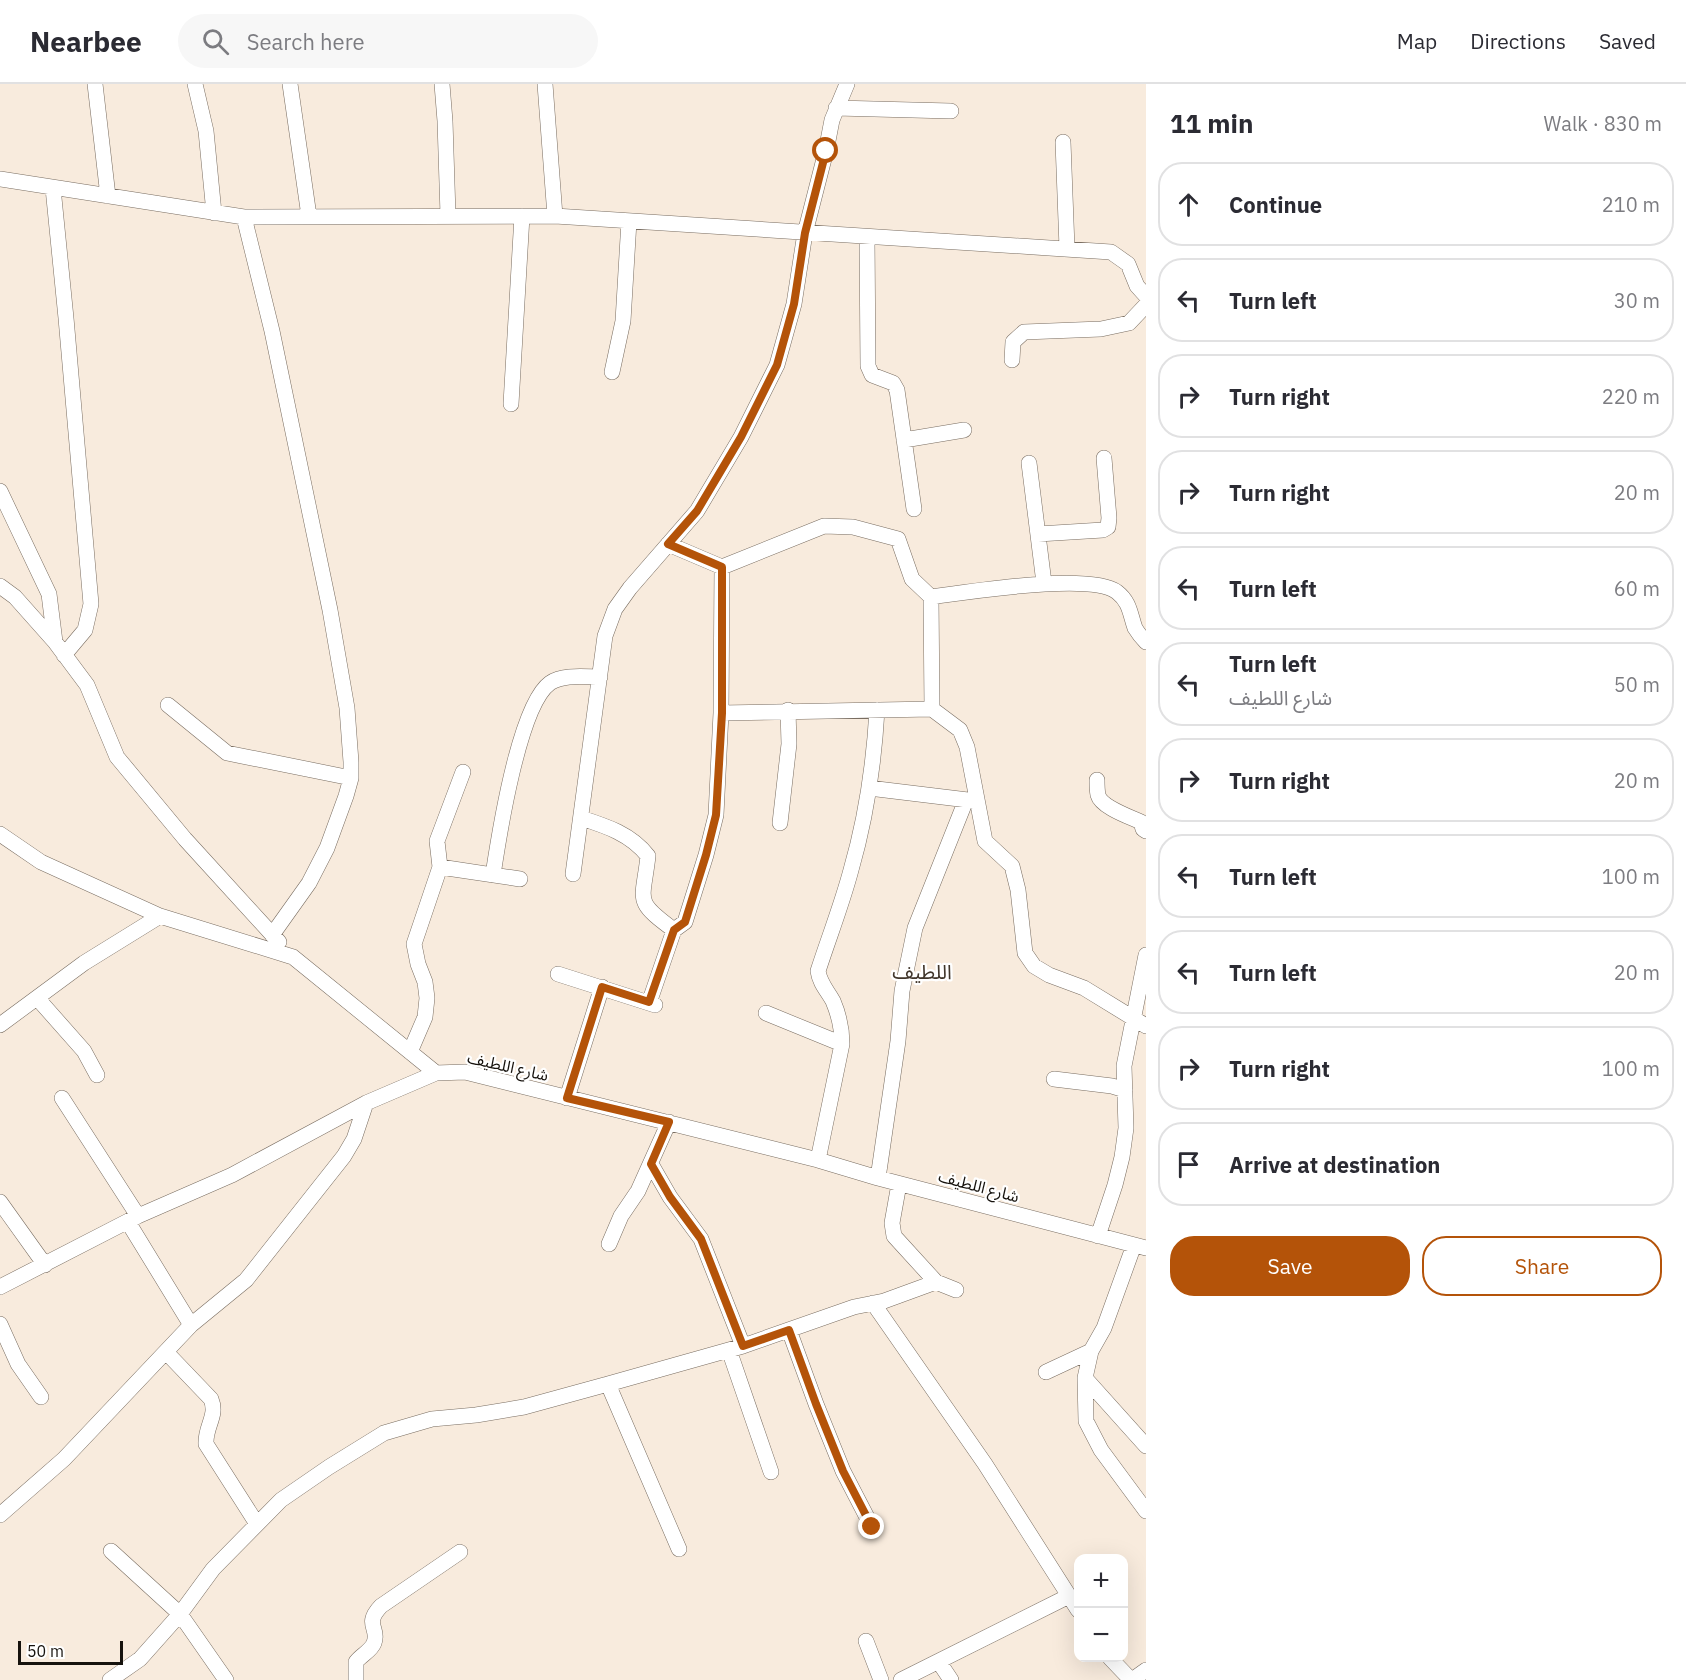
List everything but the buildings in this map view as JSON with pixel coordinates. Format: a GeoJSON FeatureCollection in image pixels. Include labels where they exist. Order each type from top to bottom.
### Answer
{"type":"FeatureCollection","features":[{"type":"Feature","properties":{"kind":"street"},"geometry":{"type":"LineString","coordinates":[[95,84],[108,196]]}},
{"type":"Feature","properties":{"kind":"street"},"geometry":{"type":"LineString","coordinates":[[195,84],[206,131],[214,213]]}},
{"type":"Feature","properties":{"kind":"street"},"geometry":{"type":"LineString","coordinates":[[290,84],[309,216]]}},
{"type":"Feature","properties":{"kind":"street"},"geometry":{"type":"LineString","coordinates":[[442,84],[448,215]]}},
{"type":"Feature","properties":{"kind":"street"},"geometry":{"type":"LineString","coordinates":[[545,84],[555,216]]}},
{"type":"Feature","properties":{"kind":"street"},"geometry":{"type":"LineString","coordinates":[[573,874],[605,636],[615,609],[630,588],[697,511],[741,437],[777,365],[794,304],[805,233],[832,120],[847,84]]}},
{"type":"Feature","properties":{"kind":"street"},"geometry":{"type":"LineString","coordinates":[[836,108],[951,111]]}},
{"type":"Feature","properties":{"kind":"street"},"geometry":{"type":"LineString","coordinates":[[1063,142],[1066,248]]}},
{"type":"Feature","properties":{"kind":"street"},"geometry":{"type":"LineString","coordinates":[[0,179],[244,217],[555,216],[1111,252],[1128,264],[1137,286],[1146,297]]}},
{"type":"Feature","properties":{"kind":"street"},"geometry":{"type":"LineString","coordinates":[[53,188],[91,604],[85,630],[64,655]]}},
{"type":"Feature","properties":{"kind":"street"},"geometry":{"type":"LineString","coordinates":[[511,404],[522,216]]}},
{"type":"Feature","properties":{"kind":"street"},"geometry":{"type":"LineString","coordinates":[[244,217],[272,331],[330,610],[347,708],[351,778],[327,849],[309,883],[273,935]]}},
{"type":"Feature","properties":{"kind":"street"},"geometry":{"type":"LineString","coordinates":[[612,372],[623,321],[629,221]]}},
{"type":"Feature","properties":{"kind":"street"},"geometry":{"type":"LineString","coordinates":[[867,237],[868,366],[872,375],[893,383],[897,390],[914,509]]}},
{"type":"Feature","properties":{"kind":"street"},"geometry":{"type":"LineString","coordinates":[[1012,360],[1013,342],[1024,332],[1101,329],[1129,323],[1146,305]]}},
{"type":"Feature","properties":{"kind":"street"},"geometry":{"type":"LineString","coordinates":[[904,440],[963,430]]}},
{"type":"Feature","properties":{"kind":"street"},"geometry":{"type":"LineString","coordinates":[[1038,534],[1103,530],[1108,527],[1104,458]]}},
{"type":"Feature","properties":{"kind":"street"},"geometry":{"type":"LineString","coordinates":[[1029,464],[1044,583]]}},
{"type":"Feature","properties":{"kind":"street"},"geometry":{"type":"LineString","coordinates":[[0,490],[49,594],[55,642]]}},
{"type":"Feature","properties":{"kind":"street"},"geometry":{"type":"LineString","coordinates":[[668,544],[722,567],[824,526],[853,527],[898,539],[912,579],[931,597],[932,709]]}},
{"type":"Feature","properties":{"kind":"street"},"geometry":{"type":"LineString","coordinates":[[558,974],[652,1004],[674,930],[685,922],[716,815],[722,713],[722,567]]}},
{"type":"Feature","properties":{"kind":"street"},"geometry":{"type":"LineString","coordinates":[[931,597],[1044,583],[1099,585],[1115,590],[1127,602],[1136,630],[1146,642]]}},
{"type":"Feature","properties":{"kind":"street"},"geometry":{"type":"LineString","coordinates":[[0,586],[15,597],[55,642],[87,686],[117,757],[185,839],[293,957],[436,1073]]}},
{"type":"Feature","properties":{"kind":"street"},"geometry":{"type":"LineString","coordinates":[[493,875],[512,775],[526,723],[541,692],[551,682],[563,678],[600,677]]}},
{"type":"Feature","properties":{"kind":"street"},"geometry":{"type":"LineString","coordinates":[[168,705],[227,753],[351,778]]}},
{"type":"Feature","properties":{"kind":"street"},"geometry":{"type":"LineString","coordinates":[[722,713],[932,709],[960,730],[967,747],[975,785],[971,801],[915,928],[902,991],[898,1041],[878,1178]]}},
{"type":"Feature","properties":{"kind":"street"},"geometry":{"type":"LineString","coordinates":[[780,823],[789,744],[788,710]]}},
{"type":"Feature","properties":{"kind":"street"},"geometry":{"type":"LineString","coordinates":[[818,1160],[842,1044],[842,1028],[832,1001],[820,982],[818,971],[852,869],[869,788],[878,710]]}},
{"type":"Feature","properties":{"kind":"street"},"geometry":{"type":"LineString","coordinates":[[410,1052],[424,1017],[427,998],[425,982],[414,944],[440,867],[437,841],[463,772]]}},
{"type":"Feature","properties":{"kind":"street"},"geometry":{"type":"LineString","coordinates":[[1097,780],[1101,800],[1109,807],[1141,822],[1146,831]]}},
{"type":"Feature","properties":{"kind":"street"},"geometry":{"type":"LineString","coordinates":[[869,788],[971,801]]}},
{"type":"Feature","properties":{"kind":"street"},"geometry":{"type":"LineString","coordinates":[[971,801],[984,841],[1012,866],[1018,890],[1025,953],[1034,966],[1049,975],[1084,988],[1139,1023]]}},
{"type":"Feature","properties":{"kind":"street"},"geometry":{"type":"LineString","coordinates":[[581,818],[617,830],[642,848],[648,856],[642,893],[647,907],[653,915],[674,930]]}},
{"type":"Feature","properties":{"kind":"street"},"geometry":{"type":"LineString","coordinates":[[0,834],[41,862],[160,916],[293,957]]}},
{"type":"Feature","properties":{"kind":"street"},"geometry":{"type":"LineString","coordinates":[[440,867],[520,879]]}},
{"type":"Feature","properties":{"kind":"street"},"geometry":{"type":"LineString","coordinates":[[0,1025],[101,952],[160,916]]}},
{"type":"Feature","properties":{"kind":"street"},"geometry":{"type":"LineString","coordinates":[[1098,1236],[1122,1157],[1126,1128],[1124,1066],[1139,1023],[1146,955]]}},
{"type":"Feature","properties":{"kind":"street"},"geometry":{"type":"LineString","coordinates":[[567,1098],[602,987]]}},
{"type":"Feature","properties":{"kind":"street"},"geometry":{"type":"LineString","coordinates":[[38,999],[84,1051],[98,1075]]}},
{"type":"Feature","properties":{"kind":"street"},"geometry":{"type":"LineString","coordinates":[[766,1013],[842,1044]]}},
{"type":"Feature","properties":{"kind":"street","name":"شارع اللطيف"},"geometry":{"type":"LineString","coordinates":[[0,1287],[133,1219],[232,1175],[366,1103],[436,1073],[465,1072],[669,1122],[1140,1247]]}},
{"type":"Feature","properties":{"kind":"street"},"geometry":{"type":"LineString","coordinates":[[1054,1079],[1112,1086],[1125,1090]]}},
{"type":"Feature","properties":{"kind":"street"},"geometry":{"type":"LineString","coordinates":[[62,1098],[133,1219],[191,1325]]}},
{"type":"Feature","properties":{"kind":"street"},"geometry":{"type":"LineString","coordinates":[[0,1515],[64,1459],[191,1325],[246,1280],[344,1156],[357,1130],[366,1103]]}},
{"type":"Feature","properties":{"kind":"street"},"geometry":{"type":"LineString","coordinates":[[609,1244],[621,1216],[638,1191],[669,1122]]}},
{"type":"Feature","properties":{"kind":"street"},"geometry":{"type":"LineString","coordinates":[[651,1164],[670,1197],[701,1239],[736,1348],[771,1472]]}},
{"type":"Feature","properties":{"kind":"street"},"geometry":{"type":"LineString","coordinates":[[900,1184],[892,1223],[894,1236],[936,1282],[956,1290]]}},
{"type":"Feature","properties":{"kind":"street"},"geometry":{"type":"LineString","coordinates":[[0,1202],[45,1265]]}},
{"type":"Feature","properties":{"kind":"street"},"geometry":{"type":"LineString","coordinates":[[1140,1247],[1104,1328],[1090,1352],[1085,1378],[1086,1421],[1101,1450],[1146,1511]]}},
{"type":"Feature","properties":{"kind":"street"},"geometry":{"type":"LineString","coordinates":[[110,1680],[140,1659],[180,1614],[213,1569],[282,1500],[384,1433],[432,1419],[524,1407],[736,1348],[854,1307],[885,1301],[936,1282]]}},
{"type":"Feature","properties":{"kind":"street"},"geometry":{"type":"LineString","coordinates":[[873,1303],[985,1464],[1077,1608]]}},
{"type":"Feature","properties":{"kind":"street"},"geometry":{"type":"LineString","coordinates":[[0,1324],[18,1364],[41,1397]]}},
{"type":"Feature","properties":{"kind":"street"},"geometry":{"type":"LineString","coordinates":[[789,1330],[843,1471],[872,1527]]}},
{"type":"Feature","properties":{"kind":"street"},"geometry":{"type":"LineString","coordinates":[[166,1352],[211,1399],[214,1407],[213,1416],[205,1432],[206,1444],[258,1524]]}},
{"type":"Feature","properties":{"kind":"street"},"geometry":{"type":"LineString","coordinates":[[1046,1372],[1090,1352]]}},
{"type":"Feature","properties":{"kind":"street"},"geometry":{"type":"LineString","coordinates":[[1085,1378],[1146,1446]]}},
{"type":"Feature","properties":{"kind":"street"},"geometry":{"type":"LineString","coordinates":[[608,1384],[679,1549]]}},
{"type":"Feature","properties":{"kind":"street"},"geometry":{"type":"LineString","coordinates":[[111,1551],[180,1614],[223,1679]]}},
{"type":"Feature","properties":{"kind":"street"},"geometry":{"type":"LineString","coordinates":[[356,1680],[356,1662],[372,1647],[375,1640],[373,1614],[381,1606],[460,1552]]}},
{"type":"Feature","properties":{"kind":"street"},"geometry":{"type":"LineString","coordinates":[[901,1680],[1069,1596]]}},
{"type":"Feature","properties":{"kind":"street"},"geometry":{"type":"LineString","coordinates":[[867,1641],[881,1680]]}},
{"type":"Feature","properties":{"kind":"street"},"geometry":{"type":"LineString","coordinates":[[939,1662],[951,1680]]}},
{"type":"Feature","properties":{"kind":"street"},"geometry":{"type":"LineString","coordinates":[[1114,1662],[1132,1680],[1146,1670]]}},
{"type":"Feature","properties":{"kind":"district","name":"اللطيف"},"geometry":{"type":"Point","coordinates":[922,972]}},
{"type":"Feature","properties":{"kind":"route"},"geometry":{"type":"LineString","coordinates":[[826,151],[805,233],[794,304],[777,365],[741,437],[697,511],[668,544],[722,567],[722,713],[716,815],[706,855],[685,922],[674,930],[649,1002],[602,987],[567,1098],[669,1122],[651,1164],[670,1197],[701,1239],[743,1346],[789,1330],[843,1471],[872,1527]]}}]}
